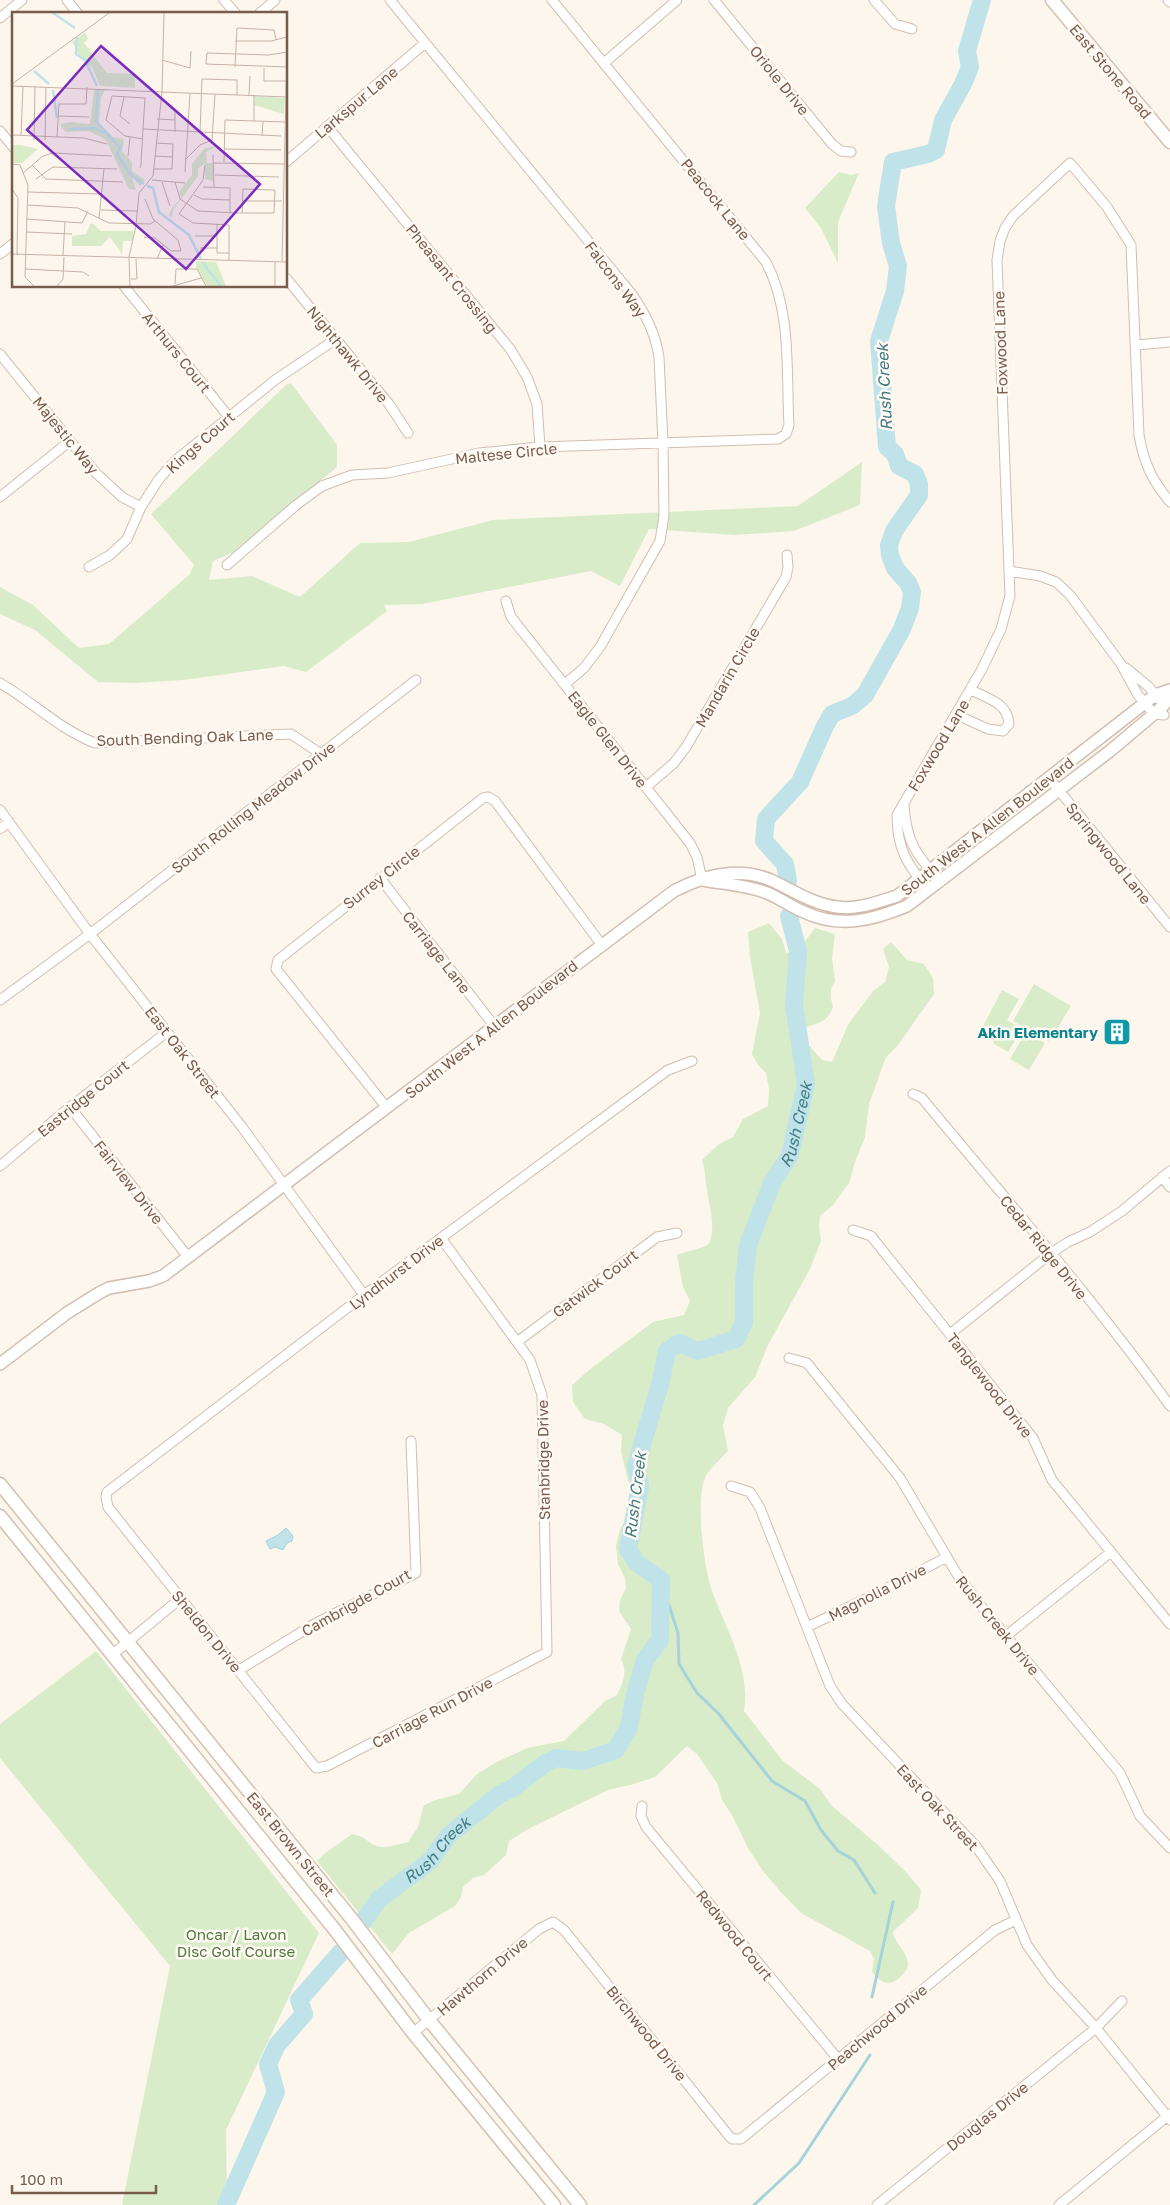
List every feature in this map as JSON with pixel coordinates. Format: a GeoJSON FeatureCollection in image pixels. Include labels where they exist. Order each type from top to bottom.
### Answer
{"type":"FeatureCollection","features":[{"type":"Feature","properties":{"kind":"main road","name":"East Stone Road"},"geometry":{"type":"LineString","coordinates":[[1052,0],[1170,142]]}},
{"type":"Feature","properties":{"kind":"main road","name":"East Brown Street"},"geometry":{"type":"LineString","coordinates":[[0,1484],[351,1918],[429,2020],[580,2205]]}},
{"type":"Feature","properties":{"kind":"main road","name":"East Brown Street"},"geometry":{"type":"LineString","coordinates":[[0,1516],[335,1930],[413,2033],[554,2205]]}},
{"type":"Feature","properties":{"kind":"main road"},"geometry":{"type":"LineString","coordinates":[[504,2144],[519,2131]]}},
{"type":"Feature","properties":{"kind":"street"},"geometry":{"type":"LineString","coordinates":[[0,18],[22,0]]}},
{"type":"Feature","properties":{"kind":"street"},"geometry":{"type":"LineString","coordinates":[[67,0],[76,12]]}},
{"type":"Feature","properties":{"kind":"street"},"geometry":{"type":"LineString","coordinates":[[224,0],[234,12]]}},
{"type":"Feature","properties":{"kind":"street"},"geometry":{"type":"LineString","coordinates":[[261,12],[275,0]]}},
{"type":"Feature","properties":{"kind":"street","name":"Falcons Way"},"geometry":{"type":"LineString","coordinates":[[390,0],[640,305],[653,330],[660,357],[664,516],[660,541],[600,647],[584,668],[564,684]]}},
{"type":"Feature","properties":{"kind":"street","name":"Peacock Lane"},"geometry":{"type":"LineString","coordinates":[[552,0],[760,252],[772,273],[778,287],[784,316],[789,425],[786,434]]}},
{"type":"Feature","properties":{"kind":"street"},"geometry":{"type":"LineString","coordinates":[[604,63],[677,0]]}},
{"type":"Feature","properties":{"kind":"street","name":"Oriole Drive"},"geometry":{"type":"LineString","coordinates":[[714,0],[832,144],[841,151],[850,152]]}},
{"type":"Feature","properties":{"kind":"street"},"geometry":{"type":"LineString","coordinates":[[874,0],[895,24],[912,29]]}},
{"type":"Feature","properties":{"kind":"street","name":"Larkspur Lane"},"geometry":{"type":"LineString","coordinates":[[288,160],[425,43]]}},
{"type":"Feature","properties":{"kind":"street","name":"Pheasant Crossing"},"geometry":{"type":"LineString","coordinates":[[327,126],[511,350],[527,377],[537,404],[540,447]]}},
{"type":"Feature","properties":{"kind":"street"},"geometry":{"type":"LineString","coordinates":[[0,131],[12,146]]}},
{"type":"Feature","properties":{"kind":"street","name":"Foxwood Lane"},"geometry":{"type":"LineString","coordinates":[[940,882],[910,843],[905,827],[904,804],[916,780],[957,714],[991,651],[1009,605],[1011,583],[1008,571],[997,260],[1000,241],[1005,228],[1013,216],[1070,163],[1107,207],[1131,245],[1137,345],[1139,428],[1143,455],[1150,474],[1170,502]]}},
{"type":"Feature","properties":{"kind":"street"},"geometry":{"type":"LineString","coordinates":[[0,254],[12,245]]}},
{"type":"Feature","properties":{"kind":"street","name":"Nighthawk Drive"},"geometry":{"type":"LineString","coordinates":[[288,280],[389,404],[408,433]]}},
{"type":"Feature","properties":{"kind":"street","name":"Arthurs Court"},"geometry":{"type":"LineString","coordinates":[[126,288],[229,417]]}},
{"type":"Feature","properties":{"kind":"street","name":"Kings Court"},"geometry":{"type":"LineString","coordinates":[[89,567],[110,555],[127,539],[141,508],[159,479],[176,460],[275,380],[336,339]]}},
{"type":"Feature","properties":{"kind":"street"},"geometry":{"type":"LineString","coordinates":[[1137,345],[1170,342]]}},
{"type":"Feature","properties":{"kind":"street","name":"Majestic Way"},"geometry":{"type":"LineString","coordinates":[[0,354],[108,486],[141,508]]}},
{"type":"Feature","properties":{"kind":"street","name":"Maltese Circle"},"geometry":{"type":"LineString","coordinates":[[227,565],[295,506],[322,486],[352,475],[388,473],[479,453],[540,447],[778,440],[786,434]]}},
{"type":"Feature","properties":{"kind":"street"},"geometry":{"type":"LineString","coordinates":[[0,497],[70,440]]}},
{"type":"Feature","properties":{"kind":"street","name":"Mandarin Circle"},"geometry":{"type":"LineString","coordinates":[[646,787],[674,763],[686,747],[786,577],[788,567],[787,555]]}},
{"type":"Feature","properties":{"kind":"street"},"geometry":{"type":"LineString","coordinates":[[1008,571],[1040,576],[1056,582],[1070,595],[1122,664],[1138,695],[1145,703],[1163,714]]}},
{"type":"Feature","properties":{"kind":"street","name":"Eagle Glen Drive"},"geometry":{"type":"LineString","coordinates":[[506,601],[511,617],[690,843],[697,857],[702,880]]}},
{"type":"Feature","properties":{"kind":"street"},"geometry":{"type":"LineString","coordinates":[[1122,664],[1149,687],[1155,695],[1163,714]]}},
{"type":"Feature","properties":{"kind":"street","name":"South Rolling Meadow Drive"},"geometry":{"type":"LineString","coordinates":[[0,1000],[90,934],[416,680]]}},
{"type":"Feature","properties":{"kind":"street","name":"South Bending Oak Lane"},"geometry":{"type":"LineString","coordinates":[[0,683],[18,694],[56,724],[75,735],[95,743],[291,734],[321,754]]}},
{"type":"Feature","properties":{"kind":"street"},"geometry":{"type":"LineString","coordinates":[[957,714],[988,730],[1003,731],[1009,724],[1009,716],[1004,708],[994,701],[970,690]]}},
{"type":"Feature","properties":{"kind":"street","name":"South West A Allen Boulevard"},"geometry":{"type":"LineString","coordinates":[[0,1364],[67,1313],[99,1292],[163,1276],[285,1186],[664,897],[684,886],[727,872],[748,874],[772,881],[814,901],[837,907],[877,903],[897,896],[1155,695],[1170,690]]}},
{"type":"Feature","properties":{"kind":"street"},"geometry":{"type":"LineString","coordinates":[[1163,714],[1170,694]]}},
{"type":"Feature","properties":{"kind":"street","name":"South West A Allen Boulevard"},"geometry":{"type":"LineString","coordinates":[[702,880],[761,891],[806,913],[823,919],[841,922],[860,921],[882,916],[907,906],[1059,790],[1163,714]]}},
{"type":"Feature","properties":{"kind":"street","name":"Springwood Lane"},"geometry":{"type":"LineString","coordinates":[[1049,778],[1170,927]]}},
{"type":"Feature","properties":{"kind":"street","name":"Surrey Circle"},"geometry":{"type":"LineString","coordinates":[[388,1108],[276,968],[278,960],[483,798],[488,797],[495,801],[601,944]]}},
{"type":"Feature","properties":{"kind":"street"},"geometry":{"type":"LineString","coordinates":[[904,804],[897,815],[900,847],[906,860],[929,890]]}},
{"type":"Feature","properties":{"kind":"street","name":"East Oak Street"},"geometry":{"type":"LineString","coordinates":[[0,810],[90,934],[242,1127],[364,1295]]}},
{"type":"Feature","properties":{"kind":"street"},"geometry":{"type":"LineString","coordinates":[[0,829],[9,822]]}},
{"type":"Feature","properties":{"kind":"street","name":"Carriage Lane"},"geometry":{"type":"LineString","coordinates":[[380,878],[495,1027]]}},
{"type":"Feature","properties":{"kind":"street","name":"Eastridge Court"},"geometry":{"type":"LineString","coordinates":[[0,1166],[70,1107],[167,1032]]}},
{"type":"Feature","properties":{"kind":"street","name":"Lyndhurst Drive"},"geometry":{"type":"LineString","coordinates":[[107,1492],[364,1295],[668,1070],[692,1061]]}},
{"type":"Feature","properties":{"kind":"street","name":"Cedar Ridge Drive"},"geometry":{"type":"LineString","coordinates":[[913,1094],[922,1098],[1137,1359],[1170,1406]]}},
{"type":"Feature","properties":{"kind":"street","name":"Fairview Drive"},"geometry":{"type":"LineString","coordinates":[[70,1107],[188,1257]]}},
{"type":"Feature","properties":{"kind":"street"},"geometry":{"type":"LineString","coordinates":[[950,1334],[1050,1254],[1068,1242],[1090,1232],[1122,1210],[1170,1171]]}},
{"type":"Feature","properties":{"kind":"street"},"geometry":{"type":"LineString","coordinates":[[1162,1177],[1170,1186]]}},
{"type":"Feature","properties":{"kind":"street","name":"Tanglewood Drive"},"geometry":{"type":"LineString","coordinates":[[852,1230],[870,1236],[950,1334],[1033,1438],[1052,1480],[1170,1624]]}},
{"type":"Feature","properties":{"kind":"street","name":"Gatwick Court"},"geometry":{"type":"LineString","coordinates":[[517,1342],[657,1237],[677,1233]]}},
{"type":"Feature","properties":{"kind":"street","name":"Stanbridge Drive"},"geometry":{"type":"LineString","coordinates":[[441,1238],[530,1360],[542,1395],[547,1652]]}},
{"type":"Feature","properties":{"kind":"street","name":"Rush Creek Drive"},"geometry":{"type":"LineString","coordinates":[[789,1358],[807,1364],[900,1478],[946,1556],[976,1600],[1120,1773],[1140,1816],[1170,1848]]}},
{"type":"Feature","properties":{"kind":"street","name":"Cambrigde Court"},"geometry":{"type":"LineString","coordinates":[[238,1670],[316,1623],[416,1573],[411,1441]]}},
{"type":"Feature","properties":{"kind":"street","name":"East Oak Street"},"geometry":{"type":"LineString","coordinates":[[731,1486],[750,1492],[760,1508],[830,1686],[842,1704],[976,1845],[1000,1881],[1027,1946],[1052,1980],[1096,2028],[1169,2117]]}},
{"type":"Feature","properties":{"kind":"street","name":"Sheldon Drive"},"geometry":{"type":"LineString","coordinates":[[107,1492],[106,1502],[108,1506],[316,1768]]}},
{"type":"Feature","properties":{"kind":"street"},"geometry":{"type":"LineString","coordinates":[[1006,1636],[1111,1552]]}},
{"type":"Feature","properties":{"kind":"street","name":"Magnolia Drive"},"geometry":{"type":"LineString","coordinates":[[807,1627],[882,1592],[946,1556]]}},
{"type":"Feature","properties":{"kind":"street"},"geometry":{"type":"LineString","coordinates":[[112,1655],[180,1598]]}},
{"type":"Feature","properties":{"kind":"street","name":"Carriage Run Drive"},"geometry":{"type":"LineString","coordinates":[[316,1768],[327,1766],[547,1652]]}},
{"type":"Feature","properties":{"kind":"street","name":"Redwood Court"},"geometry":{"type":"LineString","coordinates":[[642,1806],[641,1816],[646,1827],[838,2059]]}},
{"type":"Feature","properties":{"kind":"street","name":"Peachwood Drive"},"geometry":{"type":"LineString","coordinates":[[741,2140],[995,1930],[1016,1920]]}},
{"type":"Feature","properties":{"kind":"street","name":"Hawthorn Drive"},"geometry":{"type":"LineString","coordinates":[[413,2033],[539,1929],[553,1922]]}},
{"type":"Feature","properties":{"kind":"street","name":"Birchwood Drive"},"geometry":{"type":"LineString","coordinates":[[553,1922],[568,1935],[729,2136],[732,2139],[741,2140]]}},
{"type":"Feature","properties":{"kind":"street","name":"Douglas Drive"},"geometry":{"type":"LineString","coordinates":[[877,2205],[1096,2028],[1122,2001]]}},
{"type":"Feature","properties":{"kind":"street"},"geometry":{"type":"LineString","coordinates":[[1059,2205],[1169,2117]]}},
{"type":"Feature","properties":{"kind":"green space"},"geometry":{"type":"Polygon","coordinates":[[[839,172],[851,175],[859,173],[838,222],[838,263],[821,228],[805,208],[839,172]]]}},
{"type":"Feature","properties":{"kind":"green space"},"geometry":{"type":"Polygon","coordinates":[[[291,383],[337,445],[337,467],[236,551],[213,561],[209,580],[252,576],[300,597],[360,543],[409,542],[493,520],[798,506],[862,462],[860,505],[794,531],[734,535],[649,529],[620,586],[591,571],[422,604],[384,605],[387,611],[306,672],[284,666],[183,680],[135,683],[98,682],[35,630],[0,614],[0,587],[33,605],[79,648],[109,644],[190,574],[194,565],[151,514],[287,384],[291,383]]]}},
{"type":"Feature","properties":{"kind":"green space"},"geometry":{"type":"Polygon","coordinates":[[[769,923],[782,939],[786,953],[798,951],[815,928],[835,934],[832,958],[835,981],[831,989],[833,1007],[826,1018],[819,1023],[806,1027],[806,1042],[822,1060],[832,1062],[848,1025],[873,991],[885,982],[889,967],[883,949],[891,942],[907,960],[924,964],[933,978],[934,994],[898,1045],[886,1057],[869,1104],[865,1137],[849,1183],[833,1205],[820,1216],[821,1241],[810,1269],[768,1345],[755,1377],[728,1408],[723,1425],[728,1451],[707,1474],[701,1497],[703,1549],[706,1566],[712,1591],[741,1665],[744,1680],[744,1711],[782,1760],[820,1789],[832,1806],[878,1845],[908,1874],[921,1890],[918,1908],[893,1932],[906,1955],[907,1968],[899,1978],[891,1983],[883,1982],[872,1972],[874,1959],[870,1951],[801,1913],[763,1871],[722,1800],[717,1783],[697,1754],[687,1746],[655,1777],[608,1790],[528,1829],[509,1841],[506,1855],[484,1875],[473,1878],[463,1887],[461,1897],[455,1906],[409,1933],[392,1954],[317,1861],[352,1834],[360,1836],[380,1847],[408,1842],[418,1827],[424,1805],[459,1794],[476,1775],[493,1764],[527,1748],[564,1741],[605,1701],[617,1695],[623,1681],[624,1668],[621,1659],[631,1629],[619,1611],[620,1600],[626,1588],[625,1578],[618,1564],[616,1546],[620,1529],[631,1510],[630,1488],[621,1452],[622,1435],[604,1424],[585,1419],[573,1402],[572,1385],[653,1322],[684,1315],[690,1301],[683,1287],[677,1255],[709,1244],[712,1229],[711,1214],[702,1160],[719,1144],[733,1137],[743,1119],[768,1106],[769,1089],[766,1073],[758,1065],[752,1054],[760,1013],[750,957],[748,932],[769,923]]]}},
{"type":"Feature","properties":{"kind":"green space"},"geometry":{"type":"Polygon","coordinates":[[[1034,984],[1071,1006],[1049,1042],[1013,1021],[1034,984]]]}},
{"type":"Feature","properties":{"kind":"green space"},"geometry":{"type":"Polygon","coordinates":[[[1002,990],[1019,999],[1007,1020],[1022,1029],[1008,1052],[993,1043],[1004,1024],[996,1035],[983,1026],[1002,990]]]}},
{"type":"Feature","properties":{"kind":"green space"},"geometry":{"type":"Polygon","coordinates":[[[1026,1032],[1045,1043],[1029,1070],[1010,1059],[1026,1032]]]}},
{"type":"Feature","properties":{"kind":"green space","name":"Oncar / Lavon Disc Golf Course"},"geometry":{"type":"Polygon","coordinates":[[[96,1651],[319,1933],[226,2130],[227,2205],[122,2205],[170,1966],[0,1758],[0,1724],[96,1651]]]}},
{"type":"Feature","properties":{"kind":"water"},"geometry":{"type":"Polygon","coordinates":[[[286,1528],[293,1536],[292,1541],[287,1543],[283,1550],[275,1547],[270,1549],[266,1541],[278,1535],[286,1528]]]}},
{"type":"Feature","properties":{"kind":"waterway","name":"Rush Creek"},"geometry":{"type":"LineString","coordinates":[[788,881],[785,864],[764,841],[766,819],[800,782],[832,714],[852,706],[865,695],[902,629],[910,608],[912,592],[908,583],[895,568],[890,555],[889,545],[894,531],[919,495],[919,484],[915,474],[899,466],[895,454],[887,447],[879,341],[895,291],[898,266],[891,243],[886,206],[893,162],[928,154],[936,150],[943,120],[970,67],[967,51],[982,0]]}},
{"type":"Feature","properties":{"kind":"waterway","name":"Rush Creek"},"geometry":{"type":"LineString","coordinates":[[362,1923],[379,1899],[429,1862],[449,1835],[500,1794],[513,1788],[544,1764],[556,1758],[583,1761],[616,1750],[629,1727],[635,1694],[645,1660],[660,1640],[661,1580],[637,1563],[628,1549],[640,1486],[636,1465],[661,1381],[667,1351],[679,1343],[698,1351],[736,1339],[744,1323],[744,1282],[748,1245],[772,1183],[790,1155],[806,1084],[794,1005],[798,951],[789,916]]}},
{"type":"Feature","properties":{"kind":"waterway"},"geometry":{"type":"LineString","coordinates":[[661,1580],[678,1633],[679,1664],[697,1693],[718,1713],[772,1781],[805,1801],[821,1830],[838,1851],[854,1860],[875,1893]]}},
{"type":"Feature","properties":{"kind":"waterway"},"geometry":{"type":"LineString","coordinates":[[872,1997],[893,1902]]}},
{"type":"Feature","properties":{"kind":"waterway","name":"Rush Creek"},"geometry":{"type":"LineString","coordinates":[[226,2205],[276,2092],[268,2064],[277,2045],[304,2014],[299,2000],[341,1952]]}},
{"type":"Feature","properties":{"kind":"waterway"},"geometry":{"type":"LineString","coordinates":[[754,2205],[799,2163],[870,2055]]}},
{"type":"Feature","properties":{"kind":"place","name":"Akin Elementary"},"geometry":{"type":"Point","coordinates":[1117,1032]}}]}
